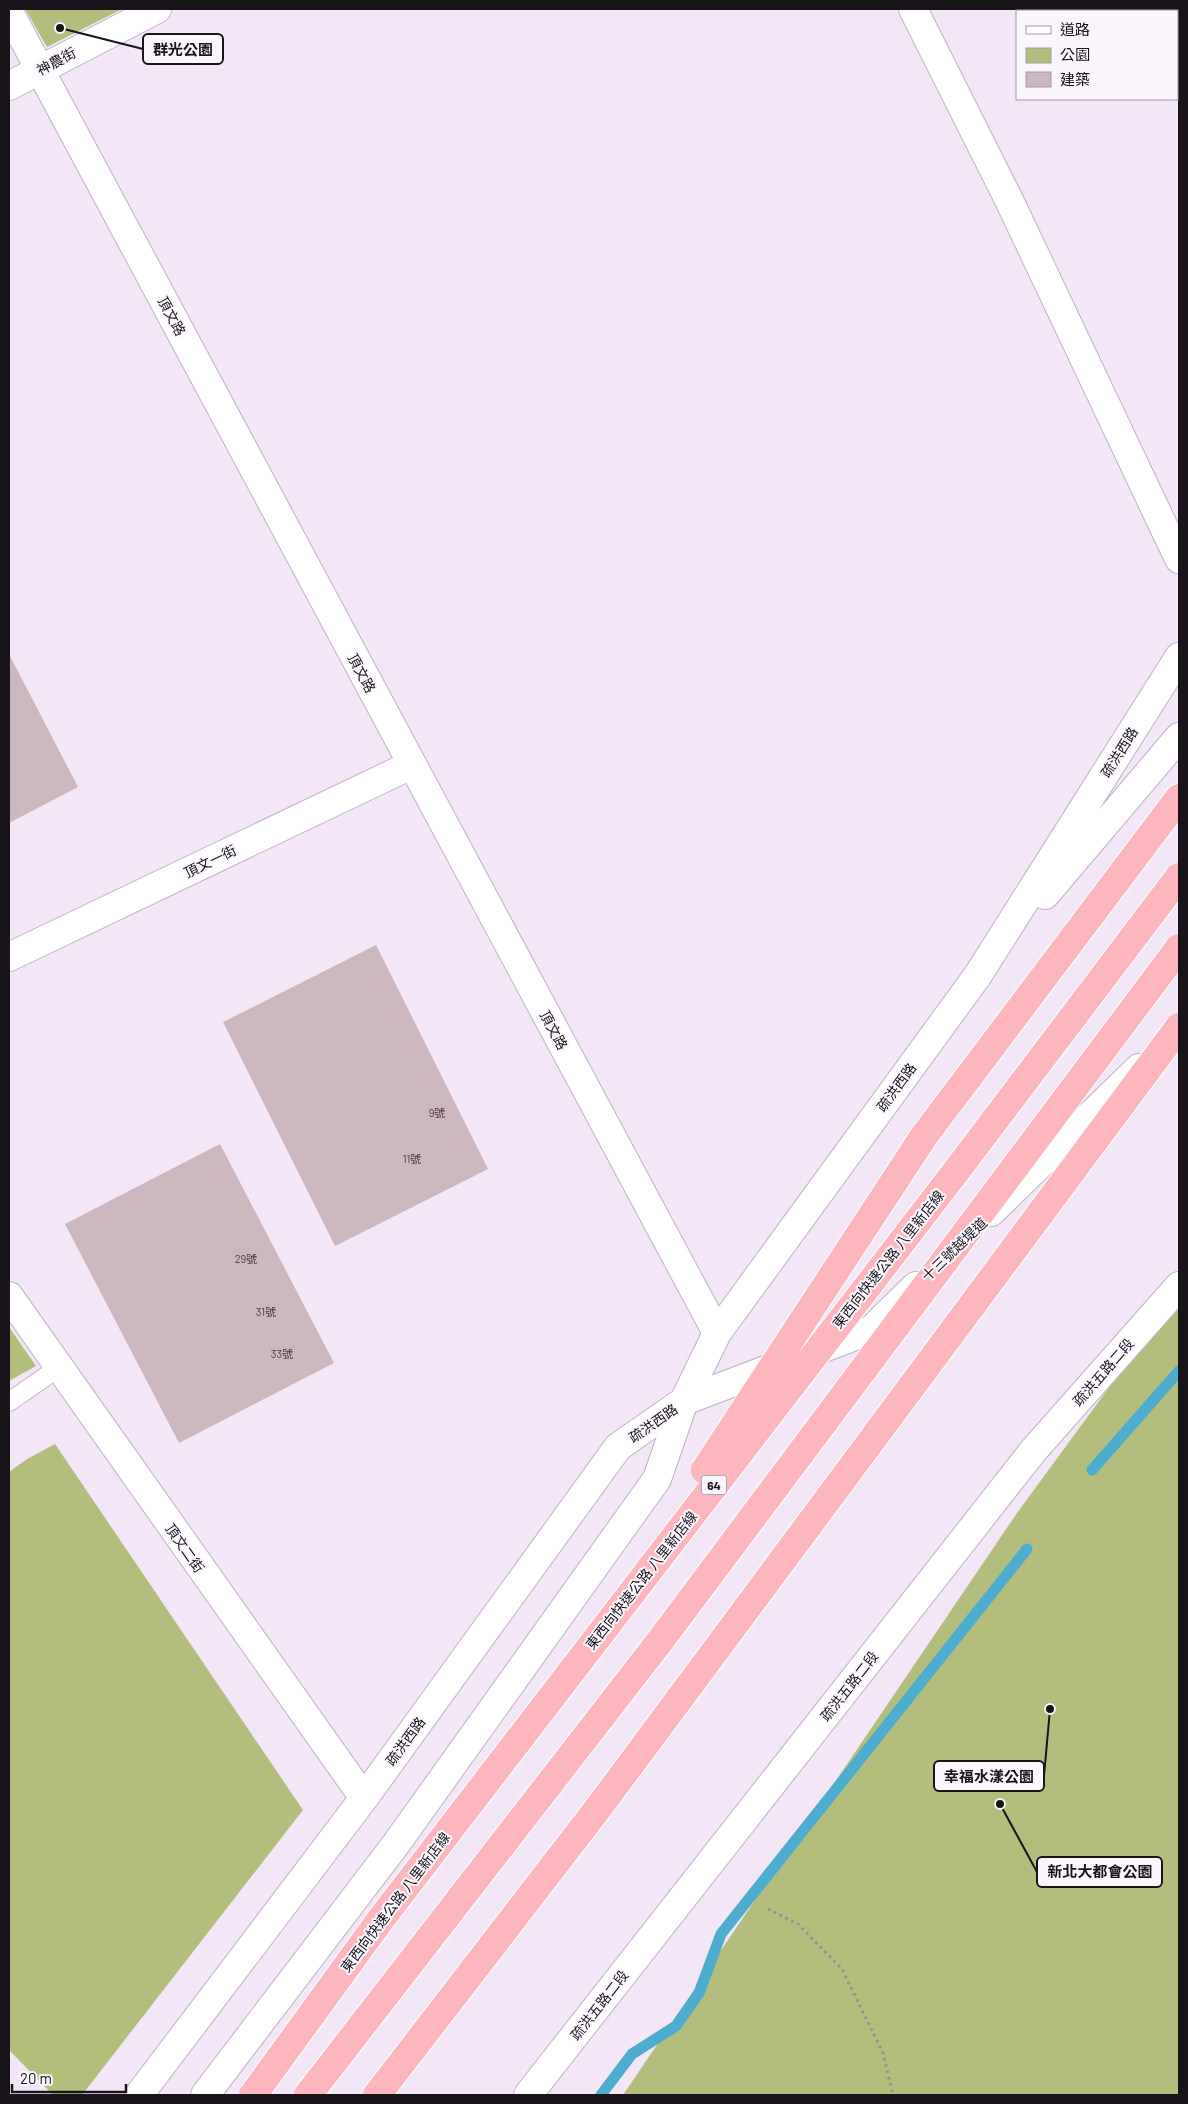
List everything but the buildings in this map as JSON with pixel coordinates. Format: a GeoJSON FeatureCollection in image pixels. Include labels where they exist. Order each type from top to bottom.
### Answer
{"type":"FeatureCollection","features":[{"type":"Feature","properties":{"kind":"highway"},"geometry":{"type":"LineString","coordinates":[[589,1647],[924,1136],[1179,798]]}},
{"type":"Feature","properties":{"kind":"highway","name":"東西向快速公路 八里新店線"},"geometry":{"type":"LineString","coordinates":[[253,2095],[381,1918],[957,1170],[1179,877]]}},
{"type":"Feature","properties":{"kind":"highway"},"geometry":{"type":"LineString","coordinates":[[308,2095],[660,1641],[1179,948]]}},
{"type":"Feature","properties":{"kind":"highway"},"geometry":{"type":"LineString","coordinates":[[377,2095],[441,2015],[599,1807],[1179,1028]]}},
{"type":"Feature","properties":{"kind":"street","name":"神農街"},"geometry":{"type":"LineString","coordinates":[[9,86],[157,9]]}},
{"type":"Feature","properties":{"kind":"street"},"geometry":{"type":"LineString","coordinates":[[913,9],[1009,200],[1179,559]]}},
{"type":"Feature","properties":{"kind":"street","name":"頂文路"},"geometry":{"type":"LineString","coordinates":[[9,12],[717,1333]]}},
{"type":"Feature","properties":{"kind":"street","name":"疏洪西路"},"geometry":{"type":"LineString","coordinates":[[205,2095],[396,1844],[657,1479],[684,1401],[717,1333],[978,975],[1179,657]]}},
{"type":"Feature","properties":{"kind":"street","name":"疏洪西路"},"geometry":{"type":"LineString","coordinates":[[978,975],[1179,737]]}},
{"type":"Feature","properties":{"kind":"street","name":"頂文一街"},"geometry":{"type":"LineString","coordinates":[[9,957],[411,765]]}},
{"type":"Feature","properties":{"kind":"street","name":"十三號越堤道"},"geometry":{"type":"LineString","coordinates":[[684,1401],[871,1330],[1179,1028]]}},
{"type":"Feature","properties":{"kind":"street","name":"疏洪五路二段"},"geometry":{"type":"LineString","coordinates":[[528,2095],[1033,1451],[1179,1286]]}},
{"type":"Feature","properties":{"kind":"street","name":"頂文二街"},"geometry":{"type":"LineString","coordinates":[[9,1296],[58,1368],[364,1798]]}},
{"type":"Feature","properties":{"kind":"street","name":"疏洪西路"},"geometry":{"type":"LineString","coordinates":[[139,2095],[364,1798],[618,1447],[684,1401]]}},
{"type":"Feature","properties":{"kind":"lane"},"geometry":{"type":"LineString","coordinates":[[9,1402],[58,1368]]}},
{"type":"Feature","properties":{"kind":"path"},"geometry":{"type":"LineString","coordinates":[[768,1909],[798,1924],[842,1969],[883,2053],[893,2095]]}},
{"type":"Feature","properties":{"kind":"green space"},"geometry":{"type":"Polygon","coordinates":[[[25,9],[122,9],[47,47],[25,9]]]}},
{"type":"Feature","properties":{"kind":"green space"},"geometry":{"type":"Polygon","coordinates":[[[1179,1292],[1179,2095],[623,2095],[1017,1513],[1179,1292]]]}},
{"type":"Feature","properties":{"kind":"green space"},"geometry":{"type":"Polygon","coordinates":[[[9,1327],[36,1366],[9,1381],[9,1327]]]}},
{"type":"Feature","properties":{"kind":"green space"},"geometry":{"type":"Polygon","coordinates":[[[55,1444],[303,1810],[82,2095],[53,2095],[9,2050],[9,1472],[27,1459],[55,1444]]]}},
{"type":"Feature","properties":{"kind":"waterway"},"geometry":{"type":"LineString","coordinates":[[1092,1470],[1179,1371]]}},
{"type":"Feature","properties":{"kind":"waterway"},"geometry":{"type":"LineString","coordinates":[[601,2095],[632,2054],[676,2026],[699,1993],[721,1934],[1027,1549]]}},
{"type":"Feature","properties":{"kind":"place","name":"群光公園"},"geometry":{"type":"Point","coordinates":[60,28]}},
{"type":"Feature","properties":{"kind":"place","name":"幸福水漾公園"},"geometry":{"type":"Point","coordinates":[1050,1709]}},
{"type":"Feature","properties":{"kind":"place","name":"新北大都會公園"},"geometry":{"type":"Point","coordinates":[1000,1804]}}]}
